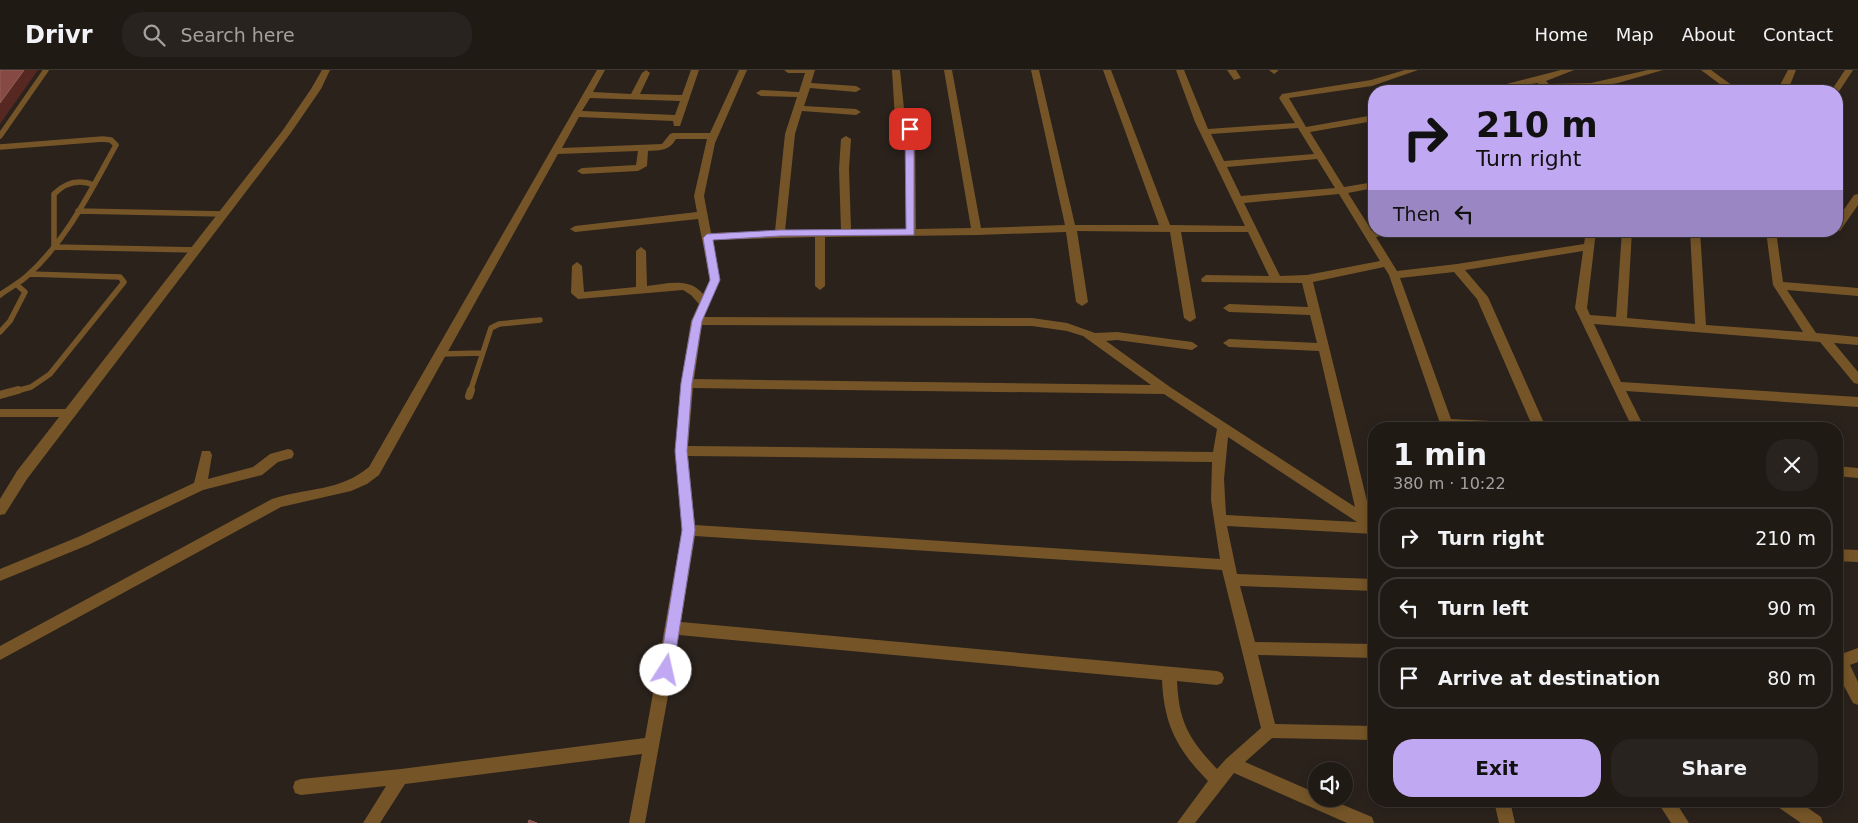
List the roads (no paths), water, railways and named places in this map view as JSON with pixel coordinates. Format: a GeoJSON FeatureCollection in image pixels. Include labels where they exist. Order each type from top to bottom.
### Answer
{"type":"FeatureCollection","features":[{"type":"Feature","properties":{"kind":"street"},"geometry":{"type":"LineString","coordinates":[[0,510],[22,475],[287,132],[326,70]]}},
{"type":"Feature","properties":{"kind":"street"},"geometry":{"type":"LineString","coordinates":[[0,653],[277,503],[288,498],[338,491],[357,486],[374,471],[558,151],[601,70]]}},
{"type":"Feature","properties":{"kind":"street"},"geometry":{"type":"LineString","coordinates":[[558,151],[668,146],[694,70]]}},
{"type":"Feature","properties":{"kind":"street"},"geometry":{"type":"LineString","coordinates":[[637,823],[673,628],[688,530],[681,451],[686,383],[697,321],[715,280],[699,196],[710,143],[743,70]]}},
{"type":"Feature","properties":{"kind":"street"},"geometry":{"type":"LineString","coordinates":[[780,233],[790,134],[811,71],[788,70]]}},
{"type":"Feature","properties":{"kind":"street"},"geometry":{"type":"LineString","coordinates":[[896,70],[900,119],[909,124],[910,129],[910,232]]}},
{"type":"Feature","properties":{"kind":"street"},"geometry":{"type":"LineString","coordinates":[[948,70],[977,232]]}},
{"type":"Feature","properties":{"kind":"street"},"geometry":{"type":"LineString","coordinates":[[1035,70],[1071,228],[1082,302]]}},
{"type":"Feature","properties":{"kind":"street"},"geometry":{"type":"LineString","coordinates":[[1107,70],[1171,229],[1190,318]]}},
{"type":"Feature","properties":{"kind":"street"},"geometry":{"type":"LineString","coordinates":[[1180,70],[1205,132],[1276,280]]}},
{"type":"Feature","properties":{"kind":"street"},"geometry":{"type":"LineString","coordinates":[[1231,70],[1238,78]]}},
{"type":"Feature","properties":{"kind":"street"},"geometry":{"type":"LineString","coordinates":[[1368,232],[1284,98],[1285,96],[1372,83],[1414,70]]}},
{"type":"Feature","properties":{"kind":"street"},"geometry":{"type":"LineString","coordinates":[[1514,85],[1539,80],[1570,70]]}},
{"type":"Feature","properties":{"kind":"street"},"geometry":{"type":"LineString","coordinates":[[1590,85],[1616,81],[1659,70]]}},
{"type":"Feature","properties":{"kind":"street"},"geometry":{"type":"LineString","coordinates":[[1705,70],[1724,85]]}},
{"type":"Feature","properties":{"kind":"street"},"geometry":{"type":"LineString","coordinates":[[1785,85],[1792,70]]}},
{"type":"Feature","properties":{"kind":"street"},"geometry":{"type":"LineString","coordinates":[[1839,85],[1849,70]]}},
{"type":"Feature","properties":{"kind":"street"},"geometry":{"type":"LineString","coordinates":[[634,97],[646,74]]}},
{"type":"Feature","properties":{"kind":"street"},"geometry":{"type":"LineString","coordinates":[[1539,80],[1547,85]]}},
{"type":"Feature","properties":{"kind":"street"},"geometry":{"type":"LineString","coordinates":[[806,85],[856,89]]}},
{"type":"Feature","properties":{"kind":"street"},"geometry":{"type":"LineString","coordinates":[[761,93],[803,95]]}},
{"type":"Feature","properties":{"kind":"street"},"geometry":{"type":"LineString","coordinates":[[588,96],[685,98]]}},
{"type":"Feature","properties":{"kind":"street"},"geometry":{"type":"LineString","coordinates":[[799,108],[856,112]]}},
{"type":"Feature","properties":{"kind":"street"},"geometry":{"type":"LineString","coordinates":[[578,114],[679,118]]}},
{"type":"Feature","properties":{"kind":"street"},"geometry":{"type":"LineString","coordinates":[[1205,132],[1302,127],[1368,119]]}},
{"type":"Feature","properties":{"kind":"street"},"geometry":{"type":"LineString","coordinates":[[673,136],[714,136]]}},
{"type":"Feature","properties":{"kind":"street"},"geometry":{"type":"LineString","coordinates":[[846,139],[844,169],[846,233]]}},
{"type":"Feature","properties":{"kind":"street"},"geometry":{"type":"LineString","coordinates":[[582,171],[638,168],[642,166],[643,148]]}},
{"type":"Feature","properties":{"kind":"street"},"geometry":{"type":"LineString","coordinates":[[1220,164],[1320,156]]}},
{"type":"Feature","properties":{"kind":"street"},"geometry":{"type":"LineString","coordinates":[[1238,200],[1341,191],[1368,186]]}},
{"type":"Feature","properties":{"kind":"street"},"geometry":{"type":"LineString","coordinates":[[1843,219],[1858,197]]}},
{"type":"Feature","properties":{"kind":"street"},"geometry":{"type":"LineString","coordinates":[[575,229],[704,215]]}},
{"type":"Feature","properties":{"kind":"street"},"geometry":{"type":"LineString","coordinates":[[707,238],[780,233],[977,232],[1071,228],[1252,229]]}},
{"type":"Feature","properties":{"kind":"street"},"geometry":{"type":"LineString","coordinates":[[820,233],[820,286]]}},
{"type":"Feature","properties":{"kind":"street"},"geometry":{"type":"LineString","coordinates":[[1371,237],[1394,276],[1446,422]]}},
{"type":"Feature","properties":{"kind":"street"},"geometry":{"type":"LineString","coordinates":[[1590,237],[1581,308],[1636,422]]}},
{"type":"Feature","properties":{"kind":"street"},"geometry":{"type":"LineString","coordinates":[[1621,322],[1627,237]]}},
{"type":"Feature","properties":{"kind":"street"},"geometry":{"type":"LineString","coordinates":[[1695,237],[1701,329]]}},
{"type":"Feature","properties":{"kind":"street"},"geometry":{"type":"LineString","coordinates":[[1772,237],[1778,285],[1819,338],[1858,380]]}},
{"type":"Feature","properties":{"kind":"street"},"geometry":{"type":"LineString","coordinates":[[1394,276],[1457,268],[1589,246]]}},
{"type":"Feature","properties":{"kind":"street"},"geometry":{"type":"LineString","coordinates":[[641,251],[642,290]]}},
{"type":"Feature","properties":{"kind":"street"},"geometry":{"type":"LineString","coordinates":[[1206,279],[1276,280],[1307,278],[1386,263]]}},
{"type":"Feature","properties":{"kind":"street"},"geometry":{"type":"LineString","coordinates":[[577,266],[577,293],[582,296],[685,286],[695,292],[705,304]]}},
{"type":"Feature","properties":{"kind":"street"},"geometry":{"type":"LineString","coordinates":[[1457,268],[1482,297],[1537,422]]}},
{"type":"Feature","properties":{"kind":"street"},"geometry":{"type":"LineString","coordinates":[[1307,278],[1323,347],[1368,514]]}},
{"type":"Feature","properties":{"kind":"street"},"geometry":{"type":"LineString","coordinates":[[1778,285],[1858,292]]}},
{"type":"Feature","properties":{"kind":"street"},"geometry":{"type":"LineString","coordinates":[[1229,308],[1315,311]]}},
{"type":"Feature","properties":{"kind":"street"},"geometry":{"type":"LineString","coordinates":[[1586,319],[1858,341]]}},
{"type":"Feature","properties":{"kind":"street"},"geometry":{"type":"LineString","coordinates":[[697,321],[1032,322],[1087,332],[1166,390],[1368,523]]}},
{"type":"Feature","properties":{"kind":"street"},"geometry":{"type":"LineString","coordinates":[[1093,337],[1112,336],[1192,346]]}},
{"type":"Feature","properties":{"kind":"street"},"geometry":{"type":"LineString","coordinates":[[1229,343],[1323,347]]}},
{"type":"Feature","properties":{"kind":"street"},"geometry":{"type":"LineString","coordinates":[[686,383],[1166,390]]}},
{"type":"Feature","properties":{"kind":"street"},"geometry":{"type":"LineString","coordinates":[[1617,386],[1858,402]]}},
{"type":"Feature","properties":{"kind":"street"},"geometry":{"type":"LineString","coordinates":[[1223,426],[1217,472],[1221,520],[1228,565],[1269,731]]}},
{"type":"Feature","properties":{"kind":"street"},"geometry":{"type":"LineString","coordinates":[[681,451],[1219,457]]}},
{"type":"Feature","properties":{"kind":"street"},"geometry":{"type":"LineString","coordinates":[[0,575],[83,542],[200,486],[257,471],[274,458],[288,454]]}},
{"type":"Feature","properties":{"kind":"street"},"geometry":{"type":"LineString","coordinates":[[200,486],[206,455]]}},
{"type":"Feature","properties":{"kind":"street"},"geometry":{"type":"LineString","coordinates":[[1843,472],[1858,473]]}},
{"type":"Feature","properties":{"kind":"street"},"geometry":{"type":"LineString","coordinates":[[1221,520],[1368,525]]}},
{"type":"Feature","properties":{"kind":"street"},"geometry":{"type":"LineString","coordinates":[[688,530],[1228,565]]}},
{"type":"Feature","properties":{"kind":"street"},"geometry":{"type":"LineString","coordinates":[[1843,555],[1858,556]]}},
{"type":"Feature","properties":{"kind":"street"},"geometry":{"type":"LineString","coordinates":[[1232,580],[1368,585]]}},
{"type":"Feature","properties":{"kind":"street"},"geometry":{"type":"LineString","coordinates":[[673,628],[1217,678]]}},
{"type":"Feature","properties":{"kind":"street"},"geometry":{"type":"LineString","coordinates":[[1249,648],[1368,651]]}},
{"type":"Feature","properties":{"kind":"street"},"geometry":{"type":"LineString","coordinates":[[1843,660],[1858,656]]}},
{"type":"Feature","properties":{"kind":"street"},"geometry":{"type":"LineString","coordinates":[[1843,671],[1858,698]]}},
{"type":"Feature","properties":{"kind":"street"},"geometry":{"type":"LineString","coordinates":[[1169,674],[1173,714],[1178,728],[1192,752],[1218,781]]}},
{"type":"Feature","properties":{"kind":"street"},"geometry":{"type":"LineString","coordinates":[[1185,823],[1231,764],[1269,731],[1368,733]]}},
{"type":"Feature","properties":{"kind":"street"},"geometry":{"type":"LineString","coordinates":[[302,787],[401,777],[652,745]]}},
{"type":"Feature","properties":{"kind":"street"},"geometry":{"type":"LineString","coordinates":[[1231,764],[1366,823]]}},
{"type":"Feature","properties":{"kind":"street"},"geometry":{"type":"LineString","coordinates":[[371,823],[401,777]]}},
{"type":"Feature","properties":{"kind":"street"},"geometry":{"type":"LineString","coordinates":[[1503,807],[1506,823]]}},
{"type":"Feature","properties":{"kind":"street"},"geometry":{"type":"LineString","coordinates":[[1670,807],[1681,823]]}},
{"type":"Feature","properties":{"kind":"street"},"geometry":{"type":"LineString","coordinates":[[1793,807],[1816,823]]}},
{"type":"Feature","properties":{"kind":"lane"},"geometry":{"type":"LineString","coordinates":[[0,136],[46,70]]}},
{"type":"Feature","properties":{"kind":"lane"},"geometry":{"type":"LineString","coordinates":[[0,147],[111,140],[116,145],[94,185],[54,247],[30,274],[17,285],[0,295]]}},
{"type":"Feature","properties":{"kind":"lane"},"geometry":{"type":"LineString","coordinates":[[54,247],[54,194],[62,187],[72,183],[82,181],[94,185]]}},
{"type":"Feature","properties":{"kind":"lane"},"geometry":{"type":"LineString","coordinates":[[78,211],[224,214]]}},
{"type":"Feature","properties":{"kind":"lane"},"geometry":{"type":"LineString","coordinates":[[54,247],[196,250]]}},
{"type":"Feature","properties":{"kind":"lane"},"geometry":{"type":"LineString","coordinates":[[0,395],[30,387],[50,374],[124,282],[120,278],[30,274]]}},
{"type":"Feature","properties":{"kind":"lane"},"geometry":{"type":"LineString","coordinates":[[0,332],[10,322],[25,292],[23,288],[17,285]]}},
{"type":"Feature","properties":{"kind":"lane"},"geometry":{"type":"LineString","coordinates":[[469,396],[488,332],[495,326],[540,320]]}},
{"type":"Feature","properties":{"kind":"lane"},"geometry":{"type":"LineString","coordinates":[[441,354],[482,353]]}},
{"type":"Feature","properties":{"kind":"lane"},"geometry":{"type":"LineString","coordinates":[[0,413],[72,412]]}}]}
